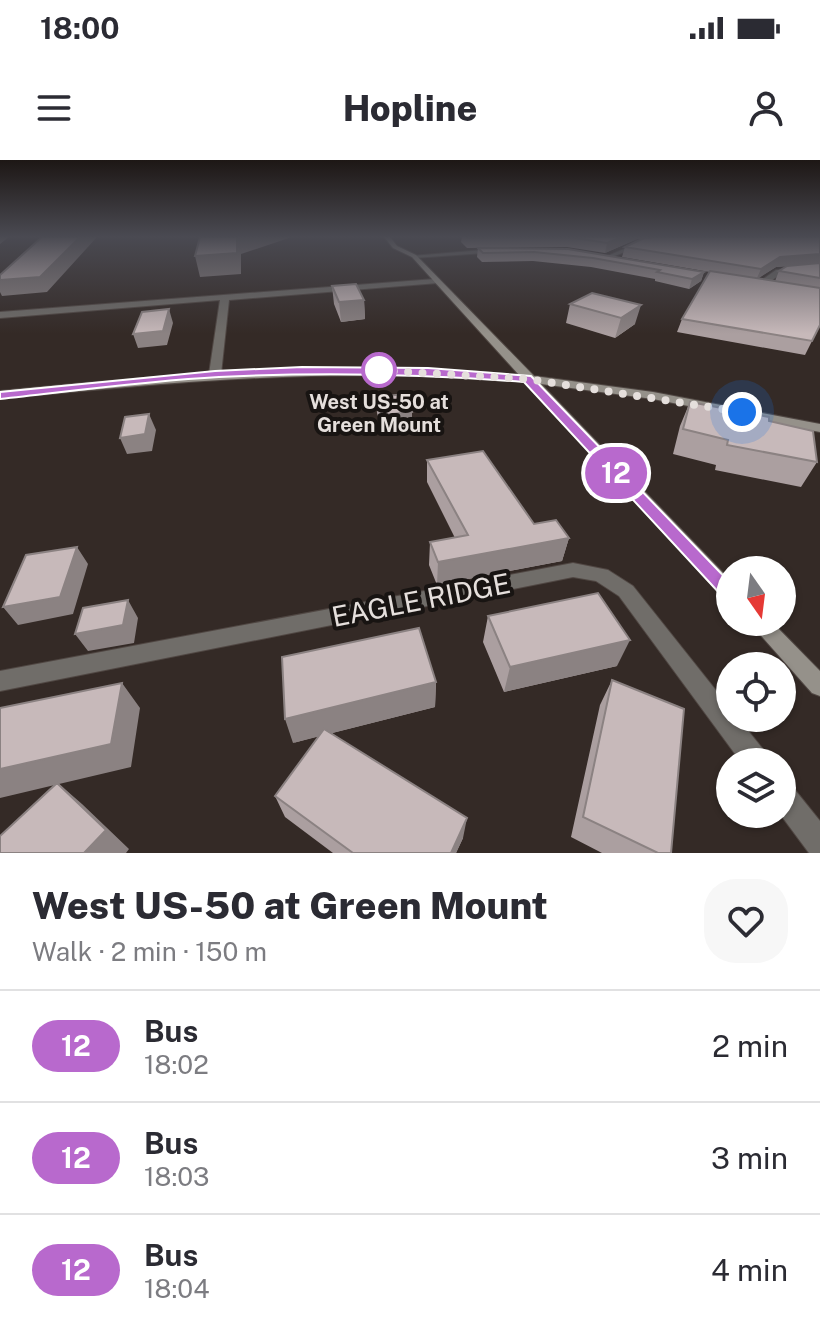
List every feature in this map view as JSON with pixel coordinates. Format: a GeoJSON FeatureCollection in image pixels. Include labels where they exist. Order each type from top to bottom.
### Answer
{"type":"FeatureCollection","features":[{"type":"Feature","properties":{"kind":"street"},"geometry":{"type":"LineString","coordinates":[[426,269],[716,577]]}},
{"type":"Feature","properties":{"kind":"street"},"geometry":{"type":"LineString","coordinates":[[759,285],[779,272],[806,269]]}},
{"type":"Feature","properties":{"kind":"street"},"geometry":{"type":"LineString","coordinates":[[0,315],[435,281]]}},
{"type":"Feature","properties":{"kind":"street"},"geometry":{"type":"LineString","coordinates":[[744,282],[775,288]]}},
{"type":"Feature","properties":{"kind":"street"},"geometry":{"type":"LineString","coordinates":[[215,374],[225,298]]}},
{"type":"Feature","properties":{"kind":"street"},"geometry":{"type":"LineString","coordinates":[[0,395],[215,374],[372,370],[527,379],[681,400],[820,428]]}},
{"type":"Feature","properties":{"kind":"street","name":"EAGLE RIDGE"},"geometry":{"type":"LineString","coordinates":[[0,681],[573,570],[601,575],[626,591],[746,748]]}},
{"type":"Feature","properties":{"kind":"street"},"geometry":{"type":"LineString","coordinates":[[772,636],[820,686]]}},
{"type":"Feature","properties":{"kind":"street"},"geometry":{"type":"LineString","coordinates":[[796,812],[820,844]]}},
{"type":"Feature","properties":{"kind":"building"},"geometry":{"type":"Polygon","coordinates":[[[6,269],[48,269],[40,277],[0,280],[0,275],[6,269]]]}},
{"type":"Feature","properties":{"kind":"building"},"geometry":{"type":"Polygon","coordinates":[[[656,269],[704,272],[692,279],[657,272],[660,270],[656,269]]]}},
{"type":"Feature","properties":{"kind":"building"},"geometry":{"type":"Polygon","coordinates":[[[820,269],[820,278],[779,271],[820,269]]]}},
{"type":"Feature","properties":{"kind":"building"},"geometry":{"type":"Polygon","coordinates":[[[710,271],[820,288],[820,325],[812,341],[682,319],[710,271]]]}},
{"type":"Feature","properties":{"kind":"building"},"geometry":{"type":"Polygon","coordinates":[[[356,284],[364,300],[339,302],[332,286],[356,284]]]}},
{"type":"Feature","properties":{"kind":"building"},"geometry":{"type":"Polygon","coordinates":[[[592,293],[641,305],[621,318],[570,304],[592,293]]]}},
{"type":"Feature","properties":{"kind":"building"},"geometry":{"type":"Polygon","coordinates":[[[169,309],[163,331],[133,334],[142,312],[169,309]]]}},
{"type":"Feature","properties":{"kind":"building"},"geometry":{"type":"Polygon","coordinates":[[[405,394],[412,412],[382,415],[376,397],[405,394]]]}},
{"type":"Feature","properties":{"kind":"building"},"geometry":{"type":"Polygon","coordinates":[[[690,402],[769,417],[769,421],[813,431],[817,462],[727,445],[728,440],[683,429],[690,402]]]}},
{"type":"Feature","properties":{"kind":"building"},"geometry":{"type":"Polygon","coordinates":[[[149,414],[145,434],[120,438],[125,417],[149,414]]]}},
{"type":"Feature","properties":{"kind":"building"},"geometry":{"type":"Polygon","coordinates":[[[483,451],[534,524],[556,520],[569,538],[438,562],[430,542],[468,535],[427,460],[483,451]]]}},
{"type":"Feature","properties":{"kind":"building"},"geometry":{"type":"Polygon","coordinates":[[[77,547],[60,597],[3,607],[26,555],[77,547]]]}},
{"type":"Feature","properties":{"kind":"building"},"geometry":{"type":"Polygon","coordinates":[[[598,593],[630,640],[510,667],[488,616],[598,593]]]}},
{"type":"Feature","properties":{"kind":"building"},"geometry":{"type":"Polygon","coordinates":[[[128,600],[123,625],[75,634],[83,608],[128,600]]]}},
{"type":"Feature","properties":{"kind":"building"},"geometry":{"type":"Polygon","coordinates":[[[419,628],[436,682],[285,719],[282,657],[419,628]]]}},
{"type":"Feature","properties":{"kind":"building"},"geometry":{"type":"Polygon","coordinates":[[[612,680],[684,709],[671,853],[658,853],[583,817],[612,680]]]}},
{"type":"Feature","properties":{"kind":"building"},"geometry":{"type":"Polygon","coordinates":[[[122,683],[111,744],[0,769],[0,708],[122,683]]]}},
{"type":"Feature","properties":{"kind":"building"},"geometry":{"type":"Polygon","coordinates":[[[324,729],[467,818],[451,853],[353,853],[275,796],[324,729]]]}},
{"type":"Feature","properties":{"kind":"building"},"geometry":{"type":"Polygon","coordinates":[[[57,783],[106,830],[84,853],[0,853],[0,836],[57,783]]]}},
{"type":"Feature","properties":{"kind":"bus line","name":"12"},"geometry":{"type":"LineString","coordinates":[[0,395],[215,374],[302,370],[428,372],[527,379],[716,577]]}},
{"type":"Feature","properties":{"kind":"place","name":"West US-50 at Green Mount"},"geometry":{"type":"Point","coordinates":[379,370]}},
{"type":"Feature","properties":{"kind":"route"},"geometry":{"type":"LineString","coordinates":[[379,370],[372,370],[527,379],[681,400],[742,412]]}}]}
